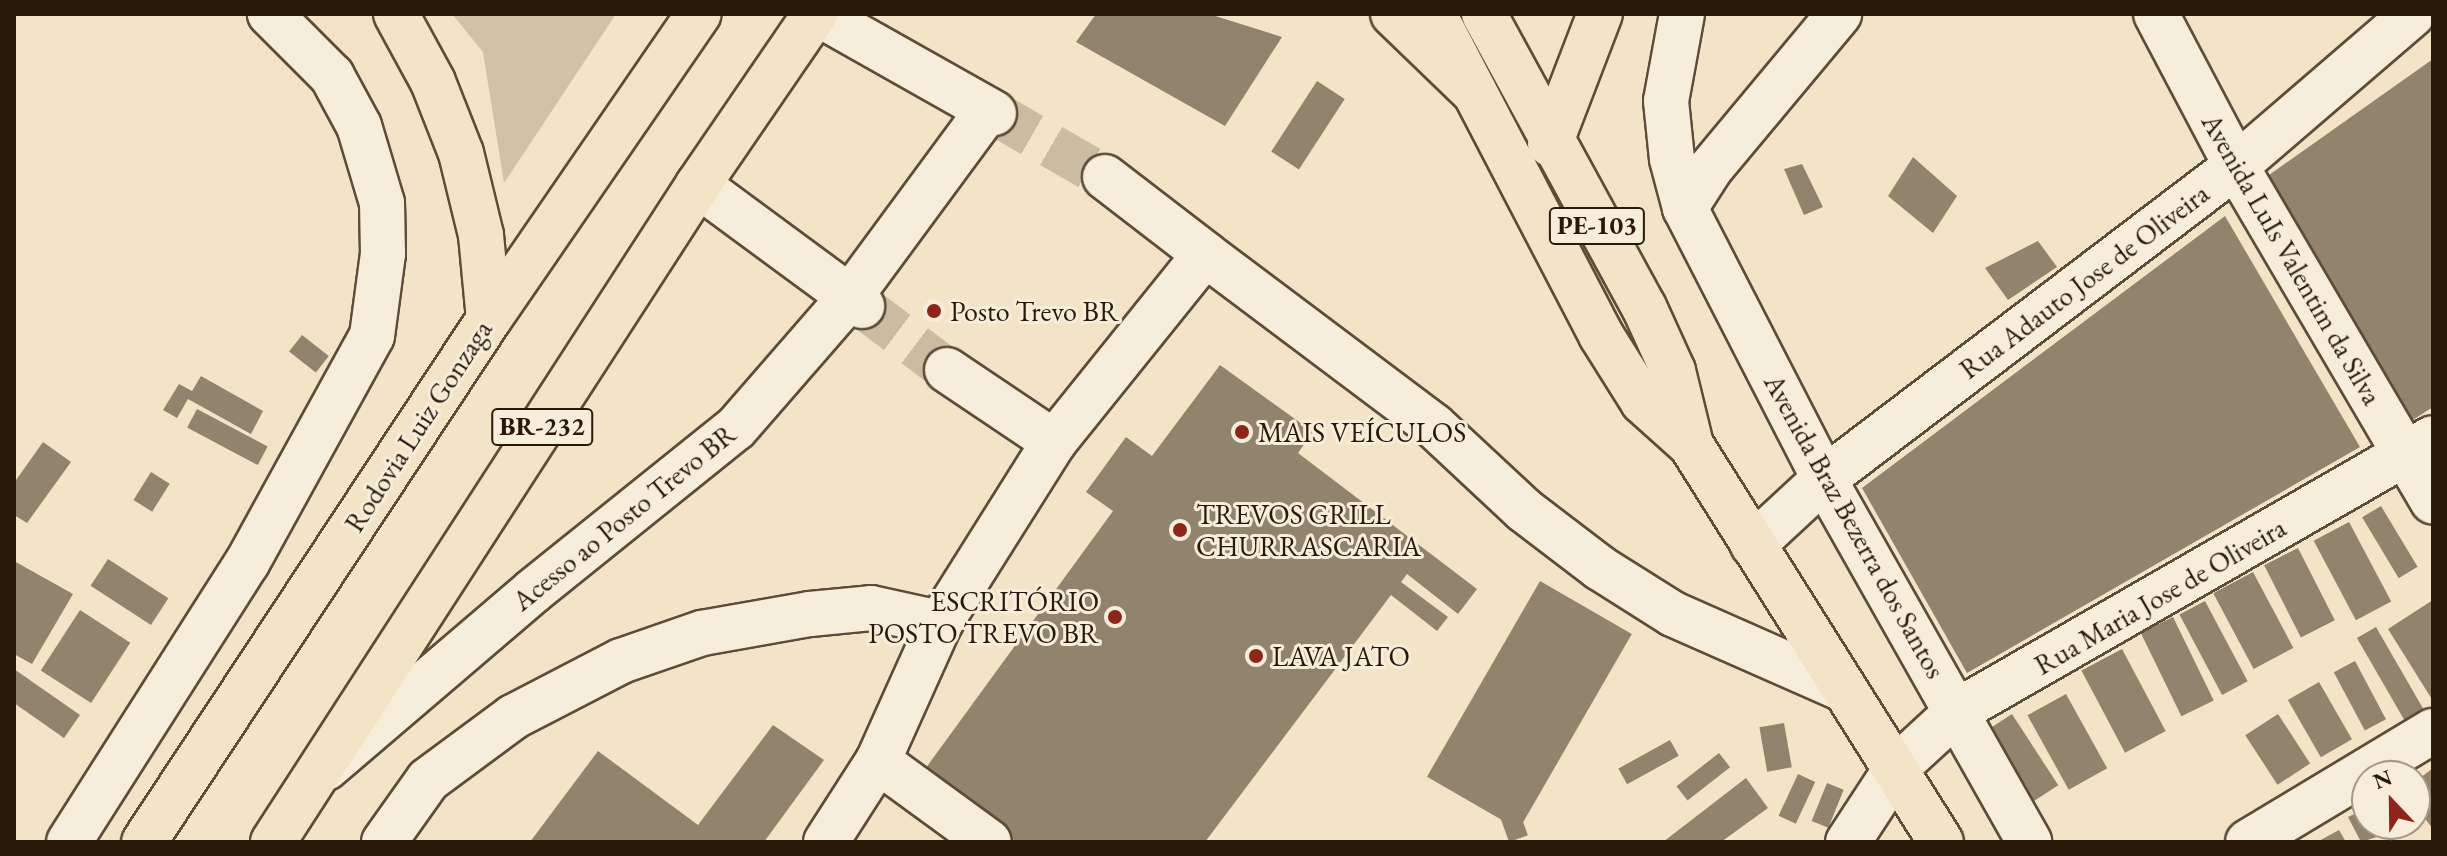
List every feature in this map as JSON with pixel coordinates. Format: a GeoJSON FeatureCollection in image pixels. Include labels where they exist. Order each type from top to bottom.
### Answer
{"type":"FeatureCollection","features":[{"type":"Feature","properties":{"kind":"main road"},"geometry":{"type":"LineString","coordinates":[[396,14],[433,82],[461,153],[481,235],[489,319]]}},
{"type":"Feature","properties":{"kind":"main road","name":"Rodovia Luiz Gonzaga"},"geometry":{"type":"LineString","coordinates":[[144,842],[489,319],[699,14]]}},
{"type":"Feature","properties":{"kind":"main road","name":"BR-232"},"geometry":{"type":"LineString","coordinates":[[273,842],[698,185],[816,14]]}},
{"type":"Feature","properties":{"kind":"main road"},"geometry":{"type":"LineString","coordinates":[[1393,14],[1472,90]]}},
{"type":"Feature","properties":{"kind":"main road"},"geometry":{"type":"LineString","coordinates":[[1434,14],[1472,90]]}},
{"type":"Feature","properties":{"kind":"main road","name":"PE-103"},"geometry":{"type":"LineString","coordinates":[[1484,14],[1550,144],[1644,307],[1673,371],[1691,445]]}},
{"type":"Feature","properties":{"kind":"main road"},"geometry":{"type":"LineString","coordinates":[[1550,144],[1600,14]]}},
{"type":"Feature","properties":{"kind":"main road","name":"PE-103"},"geometry":{"type":"LineString","coordinates":[[1472,90],[1601,335],[1643,402],[1691,445],[1843,689],[1897,767],[1941,842]]}},
{"type":"Feature","properties":{"kind":"street"},"geometry":{"type":"LineString","coordinates":[[69,842],[247,563],[372,336],[383,254],[382,203],[359,126],[332,76],[270,14]]}},
{"type":"Feature","properties":{"kind":"street","name":"Acesso ao Posto Trevo BR"},"geometry":{"type":"LineString","coordinates":[[315,778],[533,591],[698,463],[736,428],[856,301],[991,112],[816,14]]}},
{"type":"Feature","properties":{"kind":"street","name":"Avenida Braz Bezerra dos Santos"},"geometry":{"type":"LineString","coordinates":[[1682,14],[1666,101],[1672,159],[1685,208],[1824,479],[1959,710],[2029,842]]}},
{"type":"Feature","properties":{"kind":"street"},"geometry":{"type":"LineString","coordinates":[[1685,208],[1710,169],[1839,14]]}},
{"type":"Feature","properties":{"kind":"street","name":"Avenida LuIs Valentim da Silva"},"geometry":{"type":"LineString","coordinates":[[2156,14],[2236,166],[2419,447],[2433,502]]}},
{"type":"Feature","properties":{"kind":"street","name":"Rua Adauto Jose de Oliveira"},"geometry":{"type":"LineString","coordinates":[[1753,545],[1824,479],[2236,166],[2413,14]]}},
{"type":"Feature","properties":{"kind":"street"},"geometry":{"type":"LineString","coordinates":[[1105,177],[1434,426],[1524,510],[1600,568],[1673,614],[1843,689]]}},
{"type":"Feature","properties":{"kind":"street"},"geometry":{"type":"LineString","coordinates":[[698,185],[856,301]]}},
{"type":"Feature","properties":{"kind":"street"},"geometry":{"type":"LineString","coordinates":[[826,842],[878,761],[940,623],[1054,442],[1205,254]]}},
{"type":"Feature","properties":{"kind":"street"},"geometry":{"type":"LineString","coordinates":[[947,370],[1054,442]]}},
{"type":"Feature","properties":{"kind":"street","name":"Rua Maria Jose de Oliveira"},"geometry":{"type":"LineString","coordinates":[[1848,842],[1897,767],[1959,710],[2419,447]]}},
{"type":"Feature","properties":{"kind":"street"},"geometry":{"type":"LineString","coordinates":[[384,842],[428,780],[513,717],[621,661],[702,633],[810,614],[871,608],[940,623]]}},
{"type":"Feature","properties":{"kind":"street"},"geometry":{"type":"LineString","coordinates":[[2248,842],[2433,731]]}},
{"type":"Feature","properties":{"kind":"street"},"geometry":{"type":"LineString","coordinates":[[878,761],[989,842]]}},
{"type":"Feature","properties":{"kind":"shaded area"},"geometry":{"type":"Polygon","coordinates":[[[452,14],[616,14],[504,183],[483,52],[452,14]]]}},
{"type":"Feature","properties":{"kind":"building"},"geometry":{"type":"Polygon","coordinates":[[[1096,14],[1209,14],[1282,37],[1225,126],[1076,42],[1096,14]]]}},
{"type":"Feature","properties":{"kind":"building"},"geometry":{"type":"Polygon","coordinates":[[[2433,59],[2433,407],[2411,421],[2262,180],[2433,59]]]}},
{"type":"Feature","properties":{"kind":"building"},"geometry":{"type":"Polygon","coordinates":[[[1317,81],[1345,99],[1299,169],[1271,151],[1317,81]]]}},
{"type":"Feature","properties":{"kind":"building"},"geometry":{"type":"Polygon","coordinates":[[[1913,157],[1957,196],[1933,233],[1888,196],[1913,157]]]}},
{"type":"Feature","properties":{"kind":"building"},"geometry":{"type":"Polygon","coordinates":[[[1802,164],[1823,207],[1804,215],[1784,169],[1802,164]]]}},
{"type":"Feature","properties":{"kind":"building"},"geometry":{"type":"Polygon","coordinates":[[[2225,216],[2360,447],[1967,673],[1862,488],[2225,216]]]}},
{"type":"Feature","properties":{"kind":"building"},"geometry":{"type":"Polygon","coordinates":[[[2038,241],[2057,267],[2008,300],[1985,268],[2038,241]]]}},
{"type":"Feature","properties":{"kind":"building"},"geometry":{"type":"Polygon","coordinates":[[[302,335],[329,356],[316,372],[289,352],[302,335]]]}},
{"type":"Feature","properties":{"kind":"building"},"geometry":{"type":"Polygon","coordinates":[[[1220,365],[1313,432],[1298,453],[1477,589],[1458,614],[1407,574],[1401,582],[1448,617],[1437,631],[1391,595],[1205,842],[1014,842],[920,776],[1113,511],[1086,492],[1126,437],[1152,456],[1220,365]]]}},
{"type":"Feature","properties":{"kind":"building"},"geometry":{"type":"Polygon","coordinates":[[[201,376],[263,411],[251,434],[188,399],[177,418],[163,410],[179,384],[192,391],[201,376]]]}},
{"type":"Feature","properties":{"kind":"building"},"geometry":{"type":"Polygon","coordinates":[[[197,409],[268,447],[258,465],[187,428],[197,409]]]}},
{"type":"Feature","properties":{"kind":"building"},"geometry":{"type":"Polygon","coordinates":[[[43,442],[71,462],[27,523],[14,515],[14,483],[43,442]]]}},
{"type":"Feature","properties":{"kind":"building"},"geometry":{"type":"Polygon","coordinates":[[[151,472],[170,484],[152,512],[134,500],[151,472]]]}},
{"type":"Feature","properties":{"kind":"building"},"geometry":{"type":"Polygon","coordinates":[[[2381,506],[2418,567],[2399,578],[2362,517],[2381,506]]]}},
{"type":"Feature","properties":{"kind":"building"},"geometry":{"type":"Polygon","coordinates":[[[2349,522],[2391,601],[2356,620],[2314,541],[2349,522]]]}},
{"type":"Feature","properties":{"kind":"building"},"geometry":{"type":"Polygon","coordinates":[[[2298,548],[2335,620],[2301,637],[2264,565],[2298,548]]]}},
{"type":"Feature","properties":{"kind":"building"},"geometry":{"type":"Polygon","coordinates":[[[108,559],[168,598],[151,625],[91,586],[108,559]]]}},
{"type":"Feature","properties":{"kind":"building"},"geometry":{"type":"Polygon","coordinates":[[[14,561],[73,594],[32,664],[14,654],[14,561]]]}},
{"type":"Feature","properties":{"kind":"building"},"geometry":{"type":"Polygon","coordinates":[[[2253,572],[2293,648],[2254,669],[2213,593],[2253,572]]]}},
{"type":"Feature","properties":{"kind":"building"},"geometry":{"type":"Polygon","coordinates":[[[1540,581],[1632,634],[1519,830],[1427,777],[1540,581]]]}},
{"type":"Feature","properties":{"kind":"building"},"geometry":{"type":"Polygon","coordinates":[[[2433,600],[2433,701],[2388,629],[2433,600]]]}},
{"type":"Feature","properties":{"kind":"building"},"geometry":{"type":"Polygon","coordinates":[[[2205,601],[2248,681],[2222,695],[2179,615],[2205,601]]]}},
{"type":"Feature","properties":{"kind":"building"},"geometry":{"type":"Polygon","coordinates":[[[80,610],[130,643],[91,703],[41,670],[80,610]]]}},
{"type":"Feature","properties":{"kind":"building"},"geometry":{"type":"Polygon","coordinates":[[[2173,617],[2214,701],[2181,716],[2141,633],[2173,617]]]}},
{"type":"Feature","properties":{"kind":"building"},"geometry":{"type":"Polygon","coordinates":[[[2376,627],[2424,709],[2404,720],[2357,638],[2376,627]]]}},
{"type":"Feature","properties":{"kind":"building"},"geometry":{"type":"Polygon","coordinates":[[[2122,649],[2166,731],[2125,753],[2081,671],[2122,649]]]}},
{"type":"Feature","properties":{"kind":"building"},"geometry":{"type":"Polygon","coordinates":[[[2355,661],[2386,719],[2365,731],[2334,672],[2355,661]]]}},
{"type":"Feature","properties":{"kind":"building"},"geometry":{"type":"Polygon","coordinates":[[[14,669],[80,715],[64,738],[14,703],[14,669]]]}},
{"type":"Feature","properties":{"kind":"building"},"geometry":{"type":"Polygon","coordinates":[[[2319,682],[2352,739],[2321,757],[2288,700],[2319,682]]]}},
{"type":"Feature","properties":{"kind":"building"},"geometry":{"type":"Polygon","coordinates":[[[2066,694],[2107,768],[2069,790],[2028,715],[2066,694]]]}},
{"type":"Feature","properties":{"kind":"building"},"geometry":{"type":"Polygon","coordinates":[[[2012,714],[2058,785],[2031,803],[1984,732],[2012,714]]]}},
{"type":"Feature","properties":{"kind":"building"},"geometry":{"type":"Polygon","coordinates":[[[2278,714],[2310,763],[2277,785],[2245,735],[2278,714]]]}},
{"type":"Feature","properties":{"kind":"building"},"geometry":{"type":"Polygon","coordinates":[[[1784,723],[1792,767],[1767,772],[1759,727],[1784,723]]]}},
{"type":"Feature","properties":{"kind":"building"},"geometry":{"type":"Polygon","coordinates":[[[773,725],[824,760],[764,842],[530,842],[598,751],[698,825],[773,725]]]}},
{"type":"Feature","properties":{"kind":"building"},"geometry":{"type":"Polygon","coordinates":[[[1670,740],[1679,756],[1627,784],[1618,769],[1670,740]]]}},
{"type":"Feature","properties":{"kind":"building"},"geometry":{"type":"Polygon","coordinates":[[[1719,753],[1730,767],[1688,800],[1676,786],[1719,753]]]}},
{"type":"Feature","properties":{"kind":"building"},"geometry":{"type":"Polygon","coordinates":[[[2433,768],[2433,829],[2431,826],[2433,768]]]}},
{"type":"Feature","properties":{"kind":"building"},"geometry":{"type":"Polygon","coordinates":[[[1798,774],[1815,782],[1796,824],[1779,816],[1798,774]]]}},
{"type":"Feature","properties":{"kind":"building"},"geometry":{"type":"Polygon","coordinates":[[[1746,778],[1768,808],[1721,842],[1663,842],[1746,778]]]}},
{"type":"Feature","properties":{"kind":"building"},"geometry":{"type":"Polygon","coordinates":[[[1827,783],[1844,790],[1828,828],[1812,821],[1827,783]]]}},
{"type":"Feature","properties":{"kind":"building"},"geometry":{"type":"Polygon","coordinates":[[[1518,808],[1528,835],[1509,842],[1499,815],[1518,808]]]}},
{"type":"Feature","properties":{"kind":"building"},"geometry":{"type":"Polygon","coordinates":[[[2339,830],[2346,842],[2317,842],[2339,830]]]}},
{"type":"Feature","properties":{"kind":"tunnel"},"geometry":{"type":"LineString","coordinates":[[994,113],[1105,177]]}},
{"type":"Feature","properties":{"kind":"tunnel"},"geometry":{"type":"LineString","coordinates":[[862,306],[947,370]]}},
{"type":"Feature","properties":{"kind":"place","name":"Posto Trevo BR"},"geometry":{"type":"Point","coordinates":[934,311]}},
{"type":"Feature","properties":{"kind":"place","name":"MAIS VEÍCULOS"},"geometry":{"type":"Point","coordinates":[1242,432]}},
{"type":"Feature","properties":{"kind":"place","name":"TREVOS GRILL CHURRASCARIA"},"geometry":{"type":"Point","coordinates":[1180,530]}},
{"type":"Feature","properties":{"kind":"place","name":"ESCRITÓRIO POSTO TREVO BR"},"geometry":{"type":"Point","coordinates":[1115,617]}},
{"type":"Feature","properties":{"kind":"place","name":"LAVA JATO"},"geometry":{"type":"Point","coordinates":[1256,656]}}]}
